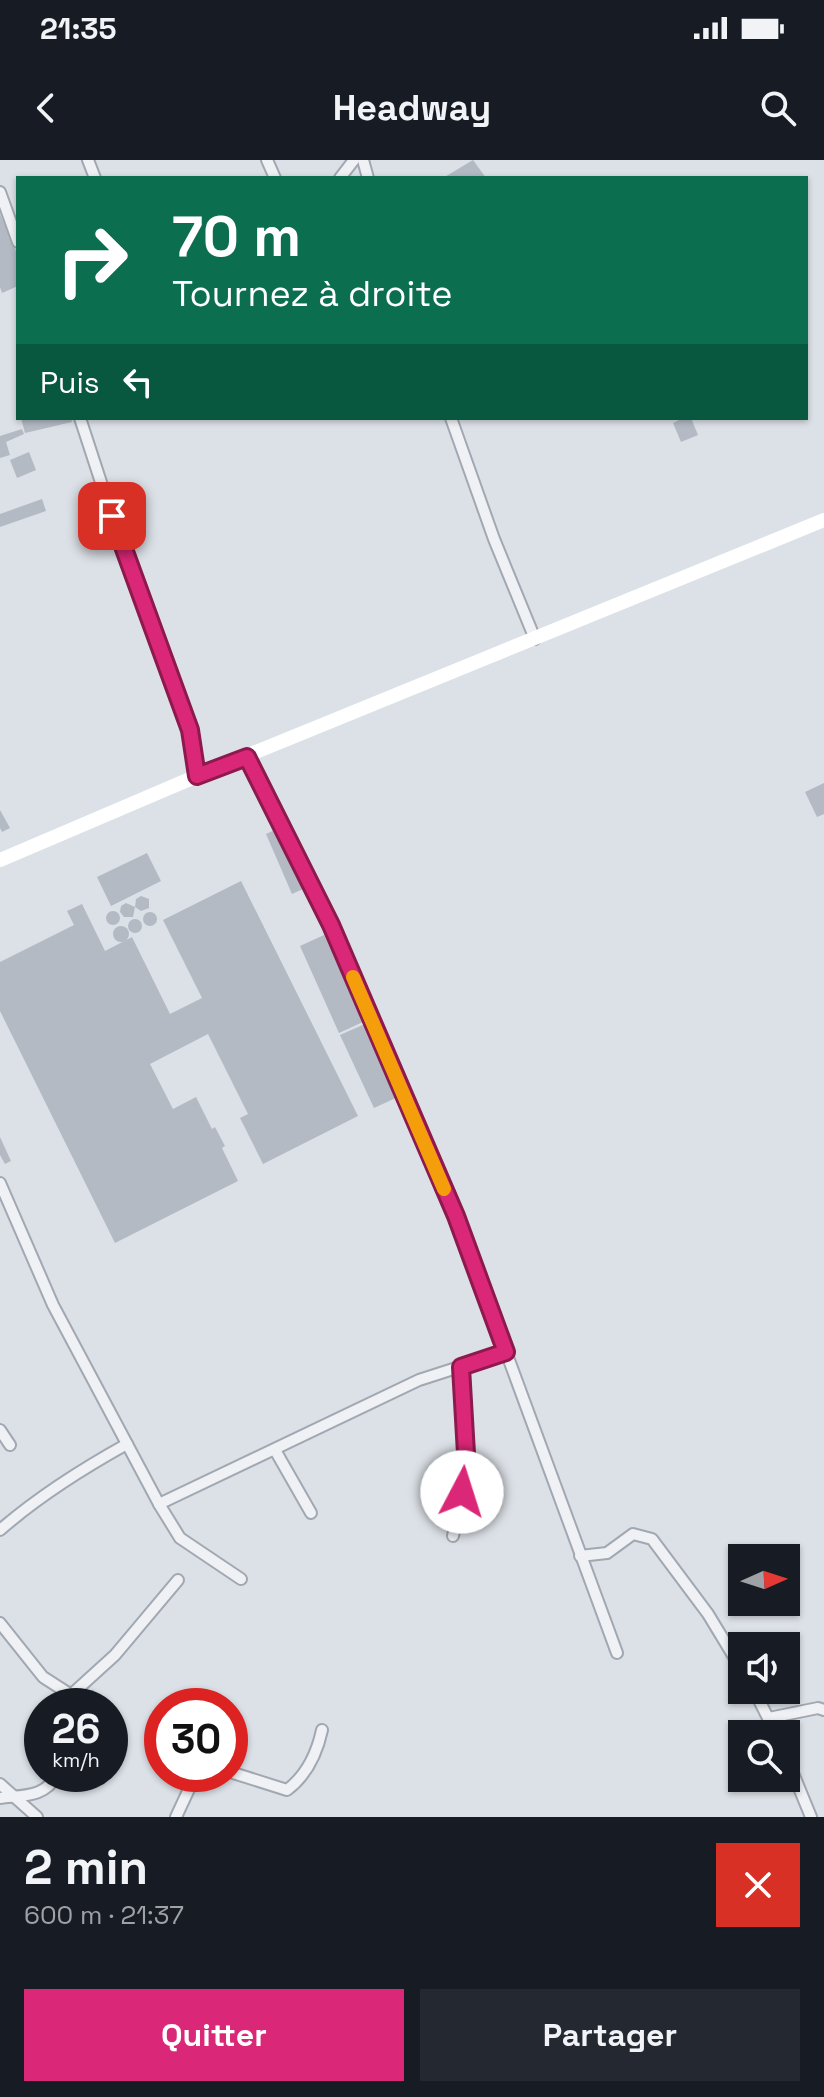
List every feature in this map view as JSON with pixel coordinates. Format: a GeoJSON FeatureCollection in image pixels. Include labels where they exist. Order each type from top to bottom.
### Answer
{"type":"FeatureCollection","features":[{"type":"Feature","properties":{"kind":"main road"},"geometry":{"type":"LineString","coordinates":[[0,860],[197,776],[824,520]]}},
{"type":"Feature","properties":{"kind":"street"},"geometry":{"type":"LineString","coordinates":[[342,176],[354,160]]}},
{"type":"Feature","properties":{"kind":"street"},"geometry":{"type":"LineString","coordinates":[[0,192],[16,236]]}},
{"type":"Feature","properties":{"kind":"street"},"geometry":{"type":"LineString","coordinates":[[81,420],[190,730],[197,776]]}},
{"type":"Feature","properties":{"kind":"street"},"geometry":{"type":"LineString","coordinates":[[452,420],[494,539],[535,639]]}},
{"type":"Feature","properties":{"kind":"street"},"geometry":{"type":"LineString","coordinates":[[247,757],[331,925],[456,1216],[617,1653]]}},
{"type":"Feature","properties":{"kind":"street"},"geometry":{"type":"LineString","coordinates":[[0,1183],[53,1305],[159,1504],[180,1538],[241,1579]]}},
{"type":"Feature","properties":{"kind":"street"},"geometry":{"type":"LineString","coordinates":[[159,1504],[419,1380],[506,1352]]}},
{"type":"Feature","properties":{"kind":"street"},"geometry":{"type":"LineString","coordinates":[[453,1536],[467,1471],[461,1367]]}},
{"type":"Feature","properties":{"kind":"street"},"geometry":{"type":"LineString","coordinates":[[0,1430],[10,1445]]}},
{"type":"Feature","properties":{"kind":"street"},"geometry":{"type":"LineString","coordinates":[[0,1530],[29,1505],[127,1444]]}},
{"type":"Feature","properties":{"kind":"street"},"geometry":{"type":"LineString","coordinates":[[275,1450],[311,1513]]}},
{"type":"Feature","properties":{"kind":"street"},"geometry":{"type":"LineString","coordinates":[[580,1556],[607,1553],[633,1534],[652,1539],[708,1614],[728,1647]]}},
{"type":"Feature","properties":{"kind":"street"},"geometry":{"type":"LineString","coordinates":[[82,1688],[115,1655],[178,1580]]}},
{"type":"Feature","properties":{"kind":"street"},"geometry":{"type":"LineString","coordinates":[[0,1623],[43,1677],[56,1688]]}},
{"type":"Feature","properties":{"kind":"street"},"geometry":{"type":"LineString","coordinates":[[762,1704],[769,1718],[818,1708],[824,1710]]}},
{"type":"Feature","properties":{"kind":"street"},"geometry":{"type":"LineString","coordinates":[[248,1778],[287,1790],[317,1754],[322,1730]]}},
{"type":"Feature","properties":{"kind":"street"},"geometry":{"type":"LineString","coordinates":[[0,1784],[37,1817]]}},
{"type":"Feature","properties":{"kind":"street"},"geometry":{"type":"LineString","coordinates":[[800,1790],[811,1817]]}},
{"type":"Feature","properties":{"kind":"street"},"geometry":{"type":"LineString","coordinates":[[0,1798],[38,1795],[42,1792]]}},
{"type":"Feature","properties":{"kind":"street"},"geometry":{"type":"LineString","coordinates":[[176,1817],[188,1792]]}},
{"type":"Feature","properties":{"kind":"building"},"geometry":{"type":"Polygon","coordinates":[[[473,160],[485,176],[446,176],[473,160]]]}},
{"type":"Feature","properties":{"kind":"building"},"geometry":{"type":"Polygon","coordinates":[[[0,214],[16,251],[16,287],[2,293],[0,214]]]}},
{"type":"Feature","properties":{"kind":"building"},"geometry":{"type":"Polygon","coordinates":[[[22,420],[72,420],[72,422],[25,433],[22,420]]]}},
{"type":"Feature","properties":{"kind":"building"},"geometry":{"type":"Polygon","coordinates":[[[692,420],[698,435],[681,442],[673,423],[692,420]]]}},
{"type":"Feature","properties":{"kind":"building"},"geometry":{"type":"Polygon","coordinates":[[[22,429],[24,434],[6,442],[10,455],[0,458],[0,436],[22,429]]]}},
{"type":"Feature","properties":{"kind":"building"},"geometry":{"type":"Polygon","coordinates":[[[29,452],[36,470],[17,478],[10,460],[29,452]]]}},
{"type":"Feature","properties":{"kind":"building"},"geometry":{"type":"Polygon","coordinates":[[[42,499],[46,511],[0,527],[0,514],[42,499]]]}},
{"type":"Feature","properties":{"kind":"building"},"geometry":{"type":"Polygon","coordinates":[[[824,783],[824,814],[817,817],[805,792],[824,783]]]}},
{"type":"Feature","properties":{"kind":"building"},"geometry":{"type":"Polygon","coordinates":[[[0,810],[10,828],[2,832],[0,828],[0,810]]]}},
{"type":"Feature","properties":{"kind":"building"},"geometry":{"type":"Polygon","coordinates":[[[277,829],[303,889],[292,894],[266,834],[277,829]]]}},
{"type":"Feature","properties":{"kind":"building"},"geometry":{"type":"Polygon","coordinates":[[[147,853],[161,881],[111,906],[97,877],[147,853]]]}},
{"type":"Feature","properties":{"kind":"building"},"geometry":{"type":"Polygon","coordinates":[[[241,881],[358,1116],[263,1164],[240,1118],[248,1114],[208,1034],[150,1064],[173,1109],[196,1097],[212,1129],[215,1127],[225,1146],[222,1148],[238,1181],[115,1243],[0,1011],[0,962],[74,925],[67,911],[82,904],[105,951],[132,937],[170,1014],[202,998],[163,920],[241,881]]]}},
{"type":"Feature","properties":{"kind":"building"},"geometry":{"type":"Polygon","coordinates":[[[141,896],[149,899],[149,908],[141,911],[135,907],[136,899],[141,896]]]}},
{"type":"Feature","properties":{"kind":"building"},"geometry":{"type":"Polygon","coordinates":[[[126,903],[135,907],[133,917],[124,917],[120,912],[121,906],[126,903]]]}},
{"type":"Feature","properties":{"kind":"building"},"geometry":{"type":"Polygon","coordinates":[[[113,911],[120,918],[113,925],[106,918],[113,911]]]}},
{"type":"Feature","properties":{"kind":"building"},"geometry":{"type":"Polygon","coordinates":[[[150,912],[157,919],[150,926],[143,919],[150,912]]]}},
{"type":"Feature","properties":{"kind":"building"},"geometry":{"type":"Polygon","coordinates":[[[135,919],[142,926],[135,933],[128,926],[135,919]]]}},
{"type":"Feature","properties":{"kind":"building"},"geometry":{"type":"Polygon","coordinates":[[[121,926],[129,934],[121,942],[113,934],[121,926]]]}},
{"type":"Feature","properties":{"kind":"building"},"geometry":{"type":"Polygon","coordinates":[[[324,935],[363,1022],[339,1033],[300,946],[324,935]]]}},
{"type":"Feature","properties":{"kind":"building"},"geometry":{"type":"Polygon","coordinates":[[[367,1023],[400,1096],[374,1108],[340,1035],[367,1023]]]}},
{"type":"Feature","properties":{"kind":"building"},"geometry":{"type":"Polygon","coordinates":[[[0,1137],[11,1161],[5,1164],[0,1155],[0,1137]]]}},
{"type":"Feature","properties":{"kind":"slow traffic"},"geometry":{"type":"LineString","coordinates":[[353,977],[444,1189]]}},
{"type":"Feature","properties":{"kind":"route"},"geometry":{"type":"LineString","coordinates":[[112,516],[190,730],[197,776],[247,757],[331,925],[456,1216],[506,1352],[461,1367],[467,1471],[462,1492]]}}]}
